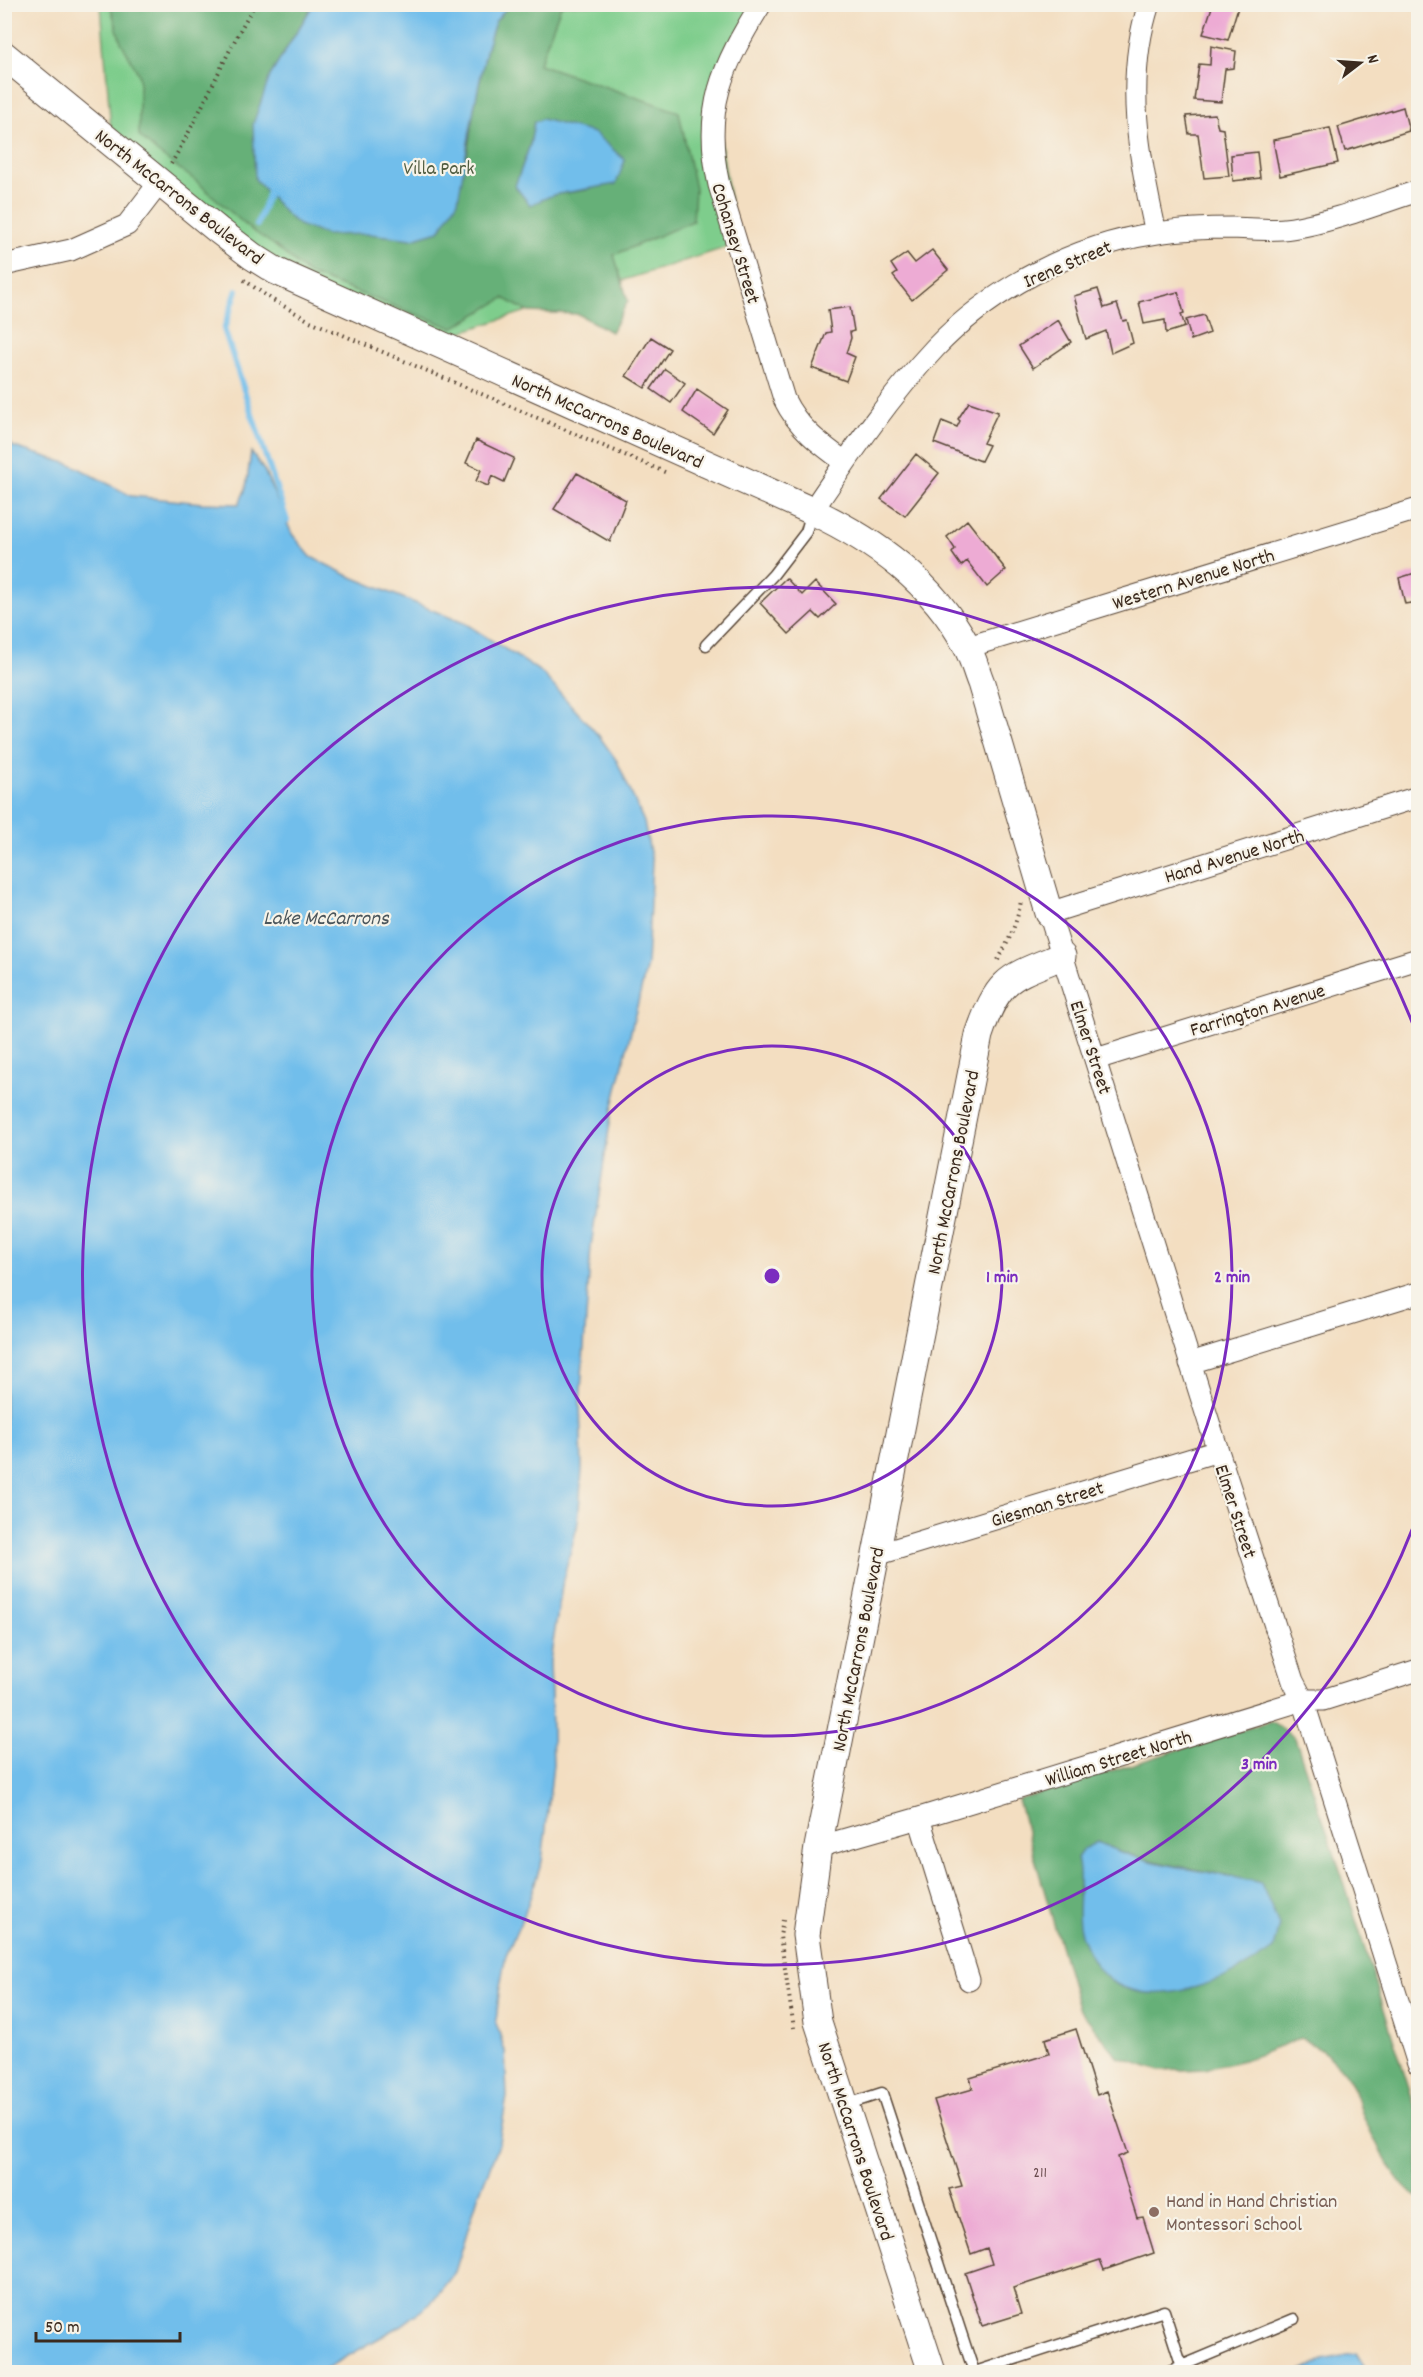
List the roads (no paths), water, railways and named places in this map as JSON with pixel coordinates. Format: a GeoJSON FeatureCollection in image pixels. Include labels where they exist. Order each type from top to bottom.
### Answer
{"type":"FeatureCollection","features":[{"type":"Feature","properties":{"kind":"street","name":"Cohansey Street"},"geometry":{"type":"LineString","coordinates":[[761,4],[730,56],[722,78],[715,105],[714,161],[719,185],[784,399],[791,415],[804,431],[845,462]]}},
{"type":"Feature","properties":{"kind":"street"},"geometry":{"type":"LineString","coordinates":[[1149,4],[1140,46],[1136,84],[1136,124],[1140,161],[1156,233]]}},
{"type":"Feature","properties":{"kind":"street","name":"North McCarrons Boulevard"},"geometry":{"type":"LineString","coordinates":[[4,55],[252,256],[276,271],[316,291],[812,511],[863,538],[910,572],[954,624],[968,647],[981,683],[1049,913]]}},
{"type":"Feature","properties":{"kind":"street"},"geometry":{"type":"LineString","coordinates":[[4,265],[70,250],[128,225],[160,182]]}},
{"type":"Feature","properties":{"kind":"street","name":"Irene Street"},"geometry":{"type":"LineString","coordinates":[[812,511],[845,462],[909,378],[936,347],[972,315],[1005,291],[1041,271],[1084,252],[1156,233],[1195,229],[1291,228],[1323,221],[1419,191]]}},
{"type":"Feature","properties":{"kind":"street","name":"Western Avenue North"},"geometry":{"type":"LineString","coordinates":[[968,647],[1419,509]]}},
{"type":"Feature","properties":{"kind":"street","name":"Hand Avenue North"},"geometry":{"type":"LineString","coordinates":[[1049,913],[1419,797]]}},
{"type":"Feature","properties":{"kind":"street","name":"Elmer Street"},"geometry":{"type":"LineString","coordinates":[[1049,913],[1190,1363],[1293,1681],[1303,1700],[1410,2010],[1419,2064]]}},
{"type":"Feature","properties":{"kind":"street","name":"North McCarrons Boulevard"},"geometry":{"type":"LineString","coordinates":[[932,2373],[818,2022],[806,1935],[818,1847],[979,1035],[989,1007],[998,991],[1014,976],[1062,956]]}},
{"type":"Feature","properties":{"kind":"street","name":"Farrington Avenue"},"geometry":{"type":"LineString","coordinates":[[1096,1059],[1419,959]]}},
{"type":"Feature","properties":{"kind":"street"},"geometry":{"type":"LineString","coordinates":[[1190,1363],[1419,1293]]}},
{"type":"Feature","properties":{"kind":"street","name":"Giesman Street"},"geometry":{"type":"LineString","coordinates":[[876,1555],[1218,1451]]}},
{"type":"Feature","properties":{"kind":"street","name":"William Street North"},"geometry":{"type":"LineString","coordinates":[[818,1847],[1303,1700],[1323,1700],[1419,1670]]}},
{"type":"Feature","properties":{"kind":"street"},"geometry":{"type":"LineString","coordinates":[[919,1818],[969,1980]]}},
{"type":"Feature","properties":{"kind":"lane"},"geometry":{"type":"LineString","coordinates":[[706,645],[780,566],[806,532],[812,511]]}},
{"type":"Feature","properties":{"kind":"lane"},"geometry":{"type":"LineString","coordinates":[[845,2105],[882,2093],[974,2373],[1164,2311],[1182,2367]]}},
{"type":"Feature","properties":{"kind":"lane"},"geometry":{"type":"LineString","coordinates":[[1167,2373],[1294,2319]]}},
{"type":"Feature","properties":{"kind":"water"},"geometry":{"type":"Polygon","coordinates":[[[313,5],[509,5],[495,22],[487,47],[458,201],[439,231],[412,239],[370,234],[326,235],[299,225],[255,179],[253,124],[270,76],[313,5]]]}},
{"type":"Feature","properties":{"kind":"water"},"geometry":{"type":"Polygon","coordinates":[[[542,119],[594,133],[625,160],[616,184],[553,195],[530,205],[515,186],[530,145],[534,122],[542,119]]]}},
{"type":"Feature","properties":{"kind":"water","name":"Lake McCarrons"},"geometry":{"type":"Polygon","coordinates":[[[4,439],[14,447],[73,465],[131,496],[202,503],[239,504],[246,488],[251,452],[264,470],[292,534],[311,557],[347,575],[466,624],[541,672],[599,736],[617,761],[644,822],[652,862],[647,965],[612,1110],[591,1246],[580,1404],[582,1469],[578,1523],[563,1580],[550,1661],[553,1764],[542,1861],[525,1913],[506,1955],[499,1992],[496,2023],[505,2051],[507,2097],[498,2147],[478,2196],[455,2272],[430,2304],[402,2325],[320,2372],[5,2372],[4,439]]]}},
{"type":"Feature","properties":{"kind":"water"},"geometry":{"type":"Polygon","coordinates":[[[1097,1842],[1136,1857],[1261,1883],[1279,1925],[1273,1949],[1238,1971],[1217,1980],[1173,1992],[1151,1993],[1130,1990],[1111,1981],[1091,1957],[1083,1940],[1078,1920],[1079,1868],[1077,1858],[1083,1849],[1097,1842]]]}},
{"type":"Feature","properties":{"kind":"water"},"geometry":{"type":"Polygon","coordinates":[[[1356,2353],[1368,2372],[1299,2372],[1323,2360],[1356,2353]]]}},
{"type":"Feature","properties":{"kind":"waterway"},"geometry":{"type":"LineString","coordinates":[[257,225],[269,192],[273,188]]}},
{"type":"Feature","properties":{"kind":"waterway"},"geometry":{"type":"LineString","coordinates":[[237,290],[224,329],[287,521]]}},
{"type":"Feature","properties":{"kind":"place","name":"Hand in Hand Christian Montessori School"},"geometry":{"type":"Point","coordinates":[1154,2212]}},
{"type":"Feature","properties":{"kind":"park label","name":"Villa Park"},"geometry":{"type":"Point","coordinates":[439,167]}}]}
